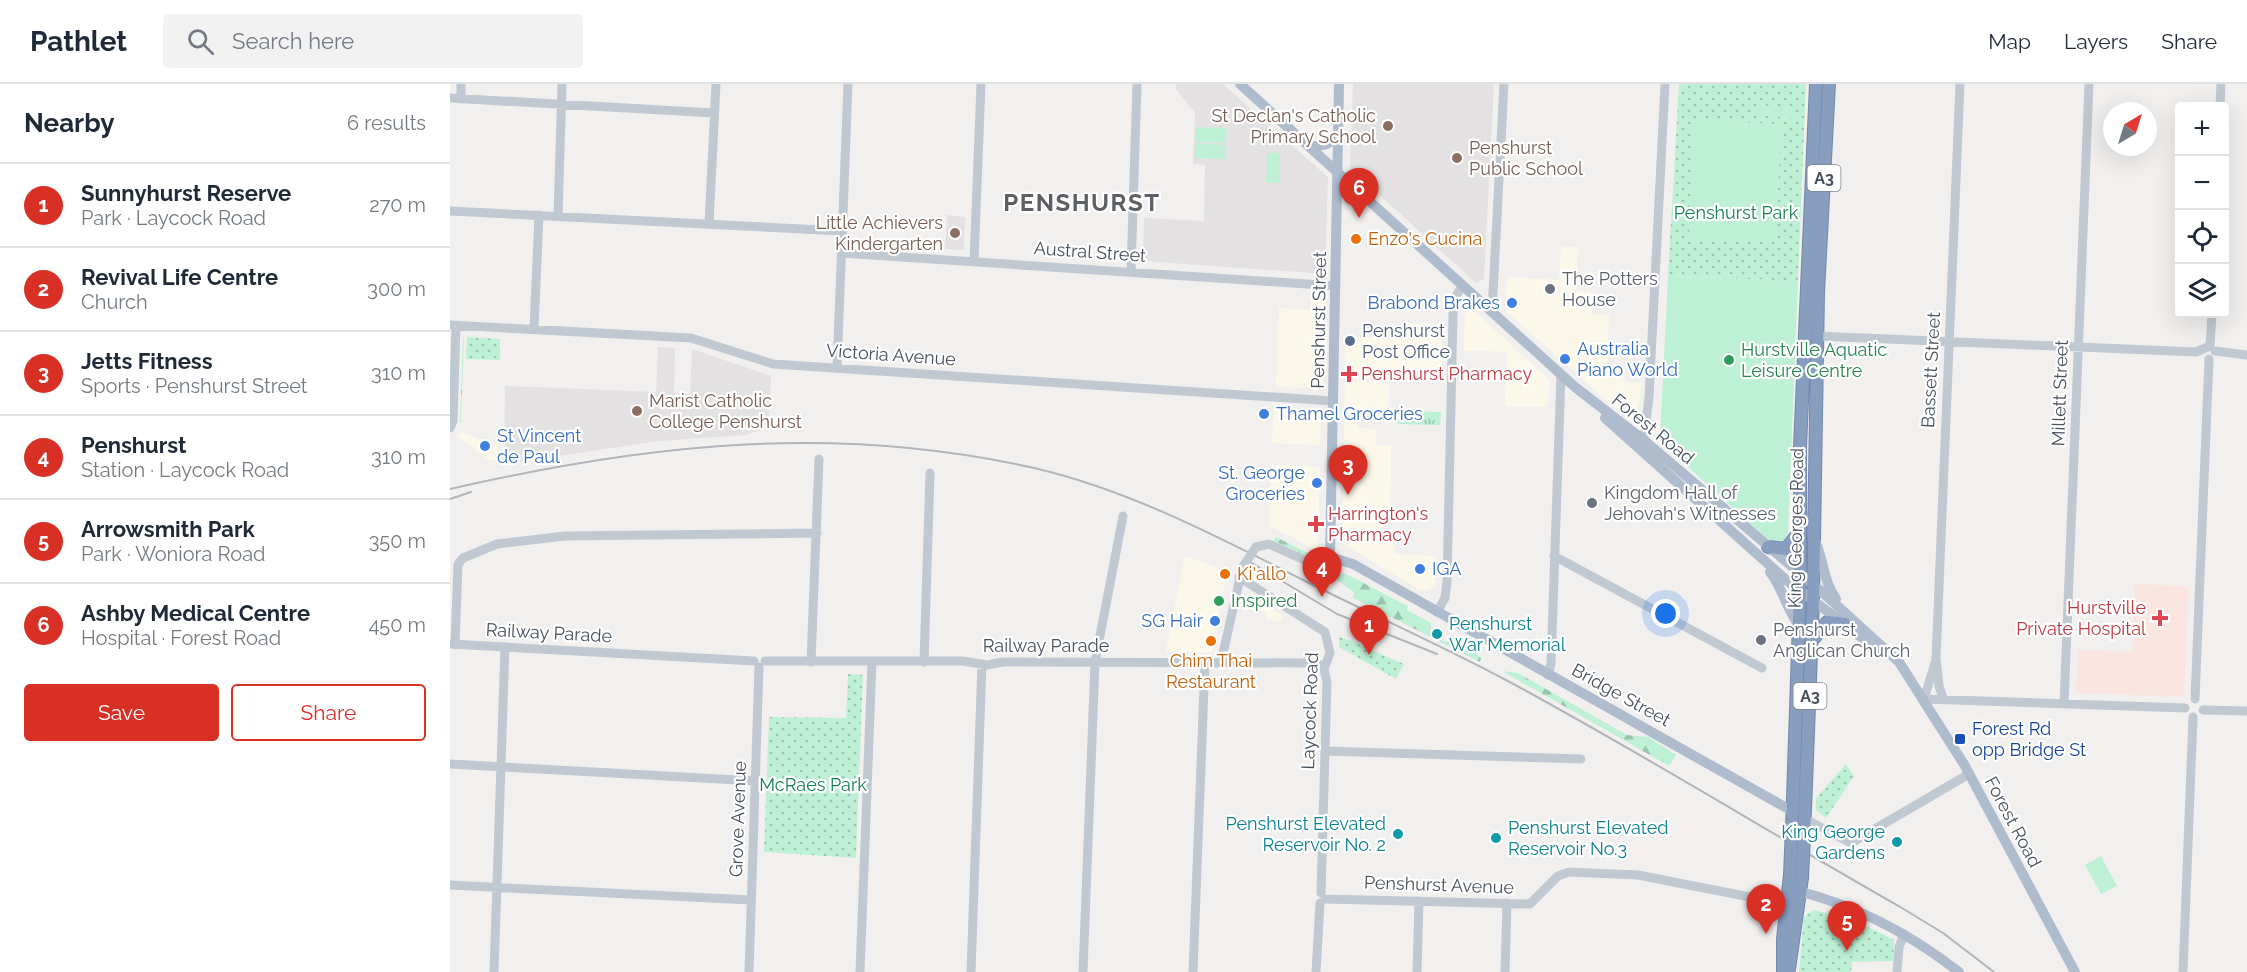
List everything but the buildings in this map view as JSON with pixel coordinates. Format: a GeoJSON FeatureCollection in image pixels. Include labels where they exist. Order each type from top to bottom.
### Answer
{"type":"FeatureCollection","features":[{"type":"Feature","properties":{"kind":"highway","name":"King Georges Road"},"geometry":{"type":"LineString","coordinates":[[1788,972],[1794,890],[1790,875],[1800,591],[1800,447],[1815,84]]}},
{"type":"Feature","properties":{"kind":"highway","name":"King Georges Road"},"geometry":{"type":"LineString","coordinates":[[1783,972],[1786,910],[1802,878],[1812,642],[1817,336],[1829,84]]}},
{"type":"Feature","properties":{"kind":"highway"},"geometry":{"type":"LineString","coordinates":[[1768,547],[1786,549],[1799,531]]}},
{"type":"Feature","properties":{"kind":"highway"},"geometry":{"type":"LineString","coordinates":[[1812,642],[1827,622],[1845,618]]}},
{"type":"Feature","properties":{"kind":"highway","name":"Bridge Street"},"geometry":{"type":"LineString","coordinates":[[1792,811],[1805,819]]}},
{"type":"Feature","properties":{"kind":"main road","name":"Forest Road"},"geometry":{"type":"LineString","coordinates":[[1240,84],[1643,447],[1756,555],[1813,601],[1845,618]]}},
{"type":"Feature","properties":{"kind":"main road","name":"Penshurst Street"},"geometry":{"type":"LineString","coordinates":[[1330,557],[1340,84]]}},
{"type":"Feature","properties":{"kind":"main road"},"geometry":{"type":"LineString","coordinates":[[1311,147],[1326,144],[1339,135]]}},
{"type":"Feature","properties":{"kind":"main road","name":"Forest Road"},"geometry":{"type":"LineString","coordinates":[[1643,447],[1813,584],[1921,694],[1969,774],[2075,972]]}},
{"type":"Feature","properties":{"kind":"main road"},"geometry":{"type":"LineString","coordinates":[[1813,536],[1822,552],[1827,582],[1845,618]]}},
{"type":"Feature","properties":{"kind":"main road"},"geometry":{"type":"LineString","coordinates":[[1756,555],[1776,579],[1790,614],[1798,625]]}},
{"type":"Feature","properties":{"kind":"main road","name":"Bridge Street"},"geometry":{"type":"LineString","coordinates":[[1330,557],[1353,564],[1792,811]]}},
{"type":"Feature","properties":{"kind":"main road"},"geometry":{"type":"LineString","coordinates":[[1794,890],[1852,908],[1904,934],[1959,972]]}},
{"type":"Feature","properties":{"kind":"street"},"geometry":{"type":"LineString","coordinates":[[461,99],[462,84]]}},
{"type":"Feature","properties":{"kind":"street"},"geometry":{"type":"LineString","coordinates":[[558,216],[562,84]]}},
{"type":"Feature","properties":{"kind":"street"},"geometry":{"type":"LineString","coordinates":[[709,224],[716,84]]}},
{"type":"Feature","properties":{"kind":"street"},"geometry":{"type":"LineString","coordinates":[[837,368],[848,84]]}},
{"type":"Feature","properties":{"kind":"street"},"geometry":{"type":"LineString","coordinates":[[974,261],[981,84]]}},
{"type":"Feature","properties":{"kind":"street"},"geometry":{"type":"LineString","coordinates":[[1131,271],[1137,84]]}},
{"type":"Feature","properties":{"kind":"street"},"geometry":{"type":"LineString","coordinates":[[1492,312],[1504,84]]}},
{"type":"Feature","properties":{"kind":"street"},"geometry":{"type":"LineString","coordinates":[[1643,447],[1665,84]]}},
{"type":"Feature","properties":{"kind":"street","name":"Bassett Street"},"geometry":{"type":"LineString","coordinates":[[1943,698],[1939,686],[1936,658],[1960,84]]}},
{"type":"Feature","properties":{"kind":"street","name":"Millett Street"},"geometry":{"type":"LineString","coordinates":[[2064,703],[2089,84]]}},
{"type":"Feature","properties":{"kind":"street"},"geometry":{"type":"LineString","coordinates":[[2220,102],[2221,84]]}},
{"type":"Feature","properties":{"kind":"street"},"geometry":{"type":"LineString","coordinates":[[450,98],[714,113]]}},
{"type":"Feature","properties":{"kind":"street"},"geometry":{"type":"LineString","coordinates":[[450,211],[842,231]]}},
{"type":"Feature","properties":{"kind":"street"},"geometry":{"type":"LineString","coordinates":[[534,329],[538,215]]}},
{"type":"Feature","properties":{"kind":"street","name":"Austral Street"},"geometry":{"type":"LineString","coordinates":[[841,253],[1336,286]]}},
{"type":"Feature","properties":{"kind":"street"},"geometry":{"type":"LineString","coordinates":[[1437,612],[1445,598],[1447,582],[1453,314],[1456,296],[1463,285]]}},
{"type":"Feature","properties":{"kind":"street"},"geometry":{"type":"LineString","coordinates":[[2195,699],[2212,318]]}},
{"type":"Feature","properties":{"kind":"street"},"geometry":{"type":"LineString","coordinates":[[450,428],[453,421],[453,325]]}},
{"type":"Feature","properties":{"kind":"street","name":"Victoria Avenue"},"geometry":{"type":"LineString","coordinates":[[453,325],[691,338],[773,364],[1333,401]]}},
{"type":"Feature","properties":{"kind":"street"},"geometry":{"type":"LineString","coordinates":[[1817,336],[2247,355]]}},
{"type":"Feature","properties":{"kind":"street"},"geometry":{"type":"LineString","coordinates":[[1548,675],[1551,664],[1562,375]]}},
{"type":"Feature","properties":{"kind":"street"},"geometry":{"type":"LineString","coordinates":[[811,662],[819,459]]}},
{"type":"Feature","properties":{"kind":"street"},"geometry":{"type":"LineString","coordinates":[[924,662],[930,473]]}},
{"type":"Feature","properties":{"kind":"street"},"geometry":{"type":"LineString","coordinates":[[1083,972],[1095,662],[1123,516]]}},
{"type":"Feature","properties":{"kind":"street"},"geometry":{"type":"LineString","coordinates":[[453,644],[458,564],[463,558],[493,545],[568,536],[817,533]]}},
{"type":"Feature","properties":{"kind":"street"},"geometry":{"type":"LineString","coordinates":[[1221,662],[1241,573],[1256,547],[1269,544],[1320,567],[1328,565],[1330,557]]}},
{"type":"Feature","properties":{"kind":"street"},"geometry":{"type":"LineString","coordinates":[[1554,556],[1762,668]]}},
{"type":"Feature","properties":{"kind":"street","name":"Laycock Road"},"geometry":{"type":"LineString","coordinates":[[1241,573],[1325,632],[1330,653],[1324,669],[1327,679],[1322,898],[1316,972]]}},
{"type":"Feature","properties":{"kind":"street","name":"Railway Parade"},"geometry":{"type":"LineString","coordinates":[[453,644],[760,663],[1221,662],[1309,663],[1320,665],[1324,669]]}},
{"type":"Feature","properties":{"kind":"street"},"geometry":{"type":"LineString","coordinates":[[494,972],[505,647]]}},
{"type":"Feature","properties":{"kind":"street","name":"Bassett Street"},"geometry":{"type":"LineString","coordinates":[[1921,694],[1936,658]]}},
{"type":"Feature","properties":{"kind":"street"},"geometry":{"type":"LineString","coordinates":[[860,972],[872,662]]}},
{"type":"Feature","properties":{"kind":"street"},"geometry":{"type":"LineString","coordinates":[[1193,972],[1205,662]]}},
{"type":"Feature","properties":{"kind":"street","name":"Grove Avenue"},"geometry":{"type":"LineString","coordinates":[[749,972],[760,663]]}},
{"type":"Feature","properties":{"kind":"street"},"geometry":{"type":"LineString","coordinates":[[971,972],[982,664]]}},
{"type":"Feature","properties":{"kind":"street"},"geometry":{"type":"LineString","coordinates":[[1921,694],[1943,698],[2185,708],[2193,717],[2183,972]]}},
{"type":"Feature","properties":{"kind":"street"},"geometry":{"type":"LineString","coordinates":[[2185,708],[2190,701],[2195,699]]}},
{"type":"Feature","properties":{"kind":"street"},"geometry":{"type":"LineString","coordinates":[[2195,699],[2202,704],[2204,710]]}},
{"type":"Feature","properties":{"kind":"street"},"geometry":{"type":"LineString","coordinates":[[2204,710],[2247,711]]}},
{"type":"Feature","properties":{"kind":"street"},"geometry":{"type":"LineString","coordinates":[[2193,717],[2199,716],[2204,710]]}},
{"type":"Feature","properties":{"kind":"street"},"geometry":{"type":"LineString","coordinates":[[1325,751],[1581,759]]}},
{"type":"Feature","properties":{"kind":"street"},"geometry":{"type":"LineString","coordinates":[[450,764],[756,781]]}},
{"type":"Feature","properties":{"kind":"street","name":"Bridge Street"},"geometry":{"type":"LineString","coordinates":[[1805,819],[1851,843],[1969,774]]}},
{"type":"Feature","properties":{"kind":"street","name":"Penshurst Avenue"},"geometry":{"type":"LineString","coordinates":[[1322,898],[1533,903],[1558,876],[1569,872],[1638,875],[1764,900],[1786,910]]}},
{"type":"Feature","properties":{"kind":"street"},"geometry":{"type":"LineString","coordinates":[[450,885],[751,900]]}},
{"type":"Feature","properties":{"kind":"street"},"geometry":{"type":"LineString","coordinates":[[1417,972],[1419,901]]}},
{"type":"Feature","properties":{"kind":"street"},"geometry":{"type":"LineString","coordinates":[[1505,972],[1507,903]]}},
{"type":"Feature","properties":{"kind":"street"},"geometry":{"type":"LineString","coordinates":[[1898,972],[1899,947],[1904,934]]}},
{"type":"Feature","properties":{"kind":"shaded area"},"geometry":{"type":"Polygon","coordinates":[[[1176,84],[1223,84],[1328,177],[1325,274],[1143,261],[1144,218],[1204,221],[1205,165],[1193,164],[1195,113],[1176,89],[1176,84]]]}},
{"type":"Feature","properties":{"kind":"shaded area"},"geometry":{"type":"Polygon","coordinates":[[[1353,84],[1494,84],[1484,279],[1476,283],[1350,168],[1353,84]]]}},
{"type":"Feature","properties":{"kind":"shaded area","name":"Little Achievers Kindergarten"},"geometry":{"type":"Polygon","coordinates":[[[947,215],[965,217],[964,250],[945,249],[947,215]]]}},
{"type":"Feature","properties":{"kind":"shaded area"},"geometry":{"type":"Polygon","coordinates":[[[1561,246],[1578,247],[1576,291],[1593,292],[1592,314],[1609,315],[1607,367],[1624,367],[1624,381],[1641,383],[1636,426],[1505,310],[1507,277],[1559,280],[1561,246]]]}},
{"type":"Feature","properties":{"kind":"shaded area"},"geometry":{"type":"Polygon","coordinates":[[[1311,296],[1325,297],[1322,388],[1276,387],[1279,308],[1310,310],[1311,296]]]}},
{"type":"Feature","properties":{"kind":"shaded area"},"geometry":{"type":"Polygon","coordinates":[[[1472,309],[1549,380],[1548,407],[1505,406],[1507,352],[1464,350],[1465,312],[1472,309]]]}},
{"type":"Feature","properties":{"kind":"shaded area"},"geometry":{"type":"Polygon","coordinates":[[[1401,323],[1442,324],[1442,369],[1400,368],[1399,380],[1345,379],[1346,337],[1400,338],[1401,323]]]}},
{"type":"Feature","properties":{"kind":"shaded area","name":"Marist Catholic College Penshurst"},"geometry":{"type":"Polygon","coordinates":[[[658,347],[675,348],[674,393],[690,394],[692,349],[771,376],[768,428],[746,435],[659,441],[504,464],[505,386],[656,392],[658,347]]]}},
{"type":"Feature","properties":{"kind":"shaded area"},"geometry":{"type":"Polygon","coordinates":[[[1345,382],[1389,382],[1388,407],[1398,408],[1398,413],[1358,412],[1358,428],[1376,429],[1376,445],[1391,446],[1390,507],[1384,508],[1383,529],[1395,529],[1394,554],[1436,556],[1435,585],[1428,590],[1420,590],[1342,543],[1345,382]]]}},
{"type":"Feature","properties":{"kind":"shaded area"},"geometry":{"type":"Polygon","coordinates":[[[1274,409],[1321,412],[1320,445],[1272,443],[1274,409]]]}},
{"type":"Feature","properties":{"kind":"shaded area","name":"St Vincent de Paul"},"geometry":{"type":"Polygon","coordinates":[[[461,432],[497,446],[497,459],[489,461],[458,437],[461,432]]]}},
{"type":"Feature","properties":{"kind":"shaded area"},"geometry":{"type":"Polygon","coordinates":[[[1271,465],[1320,467],[1317,550],[1269,526],[1271,465]]]}},
{"type":"Feature","properties":{"kind":"shaded area"},"geometry":{"type":"Polygon","coordinates":[[[1185,556],[1227,571],[1212,652],[1166,652],[1185,556]]]}},
{"type":"Feature","properties":{"kind":"shaded area","name":"Hurstville Private Hospital"},"geometry":{"type":"Polygon","coordinates":[[[2135,584],[2189,586],[2184,697],[2079,693],[2076,689],[2078,650],[2132,652],[2135,584]]]}},
{"type":"Feature","properties":{"kind":"shaded area"},"geometry":{"type":"Polygon","coordinates":[[[1251,597],[1283,616],[1281,622],[1266,620],[1266,612],[1243,609],[1246,598],[1251,597]]]}},
{"type":"Feature","properties":{"kind":"green space","name":"Penshurst Park"},"geometry":{"type":"Polygon","coordinates":[[[1679,84],[1806,84],[1798,281],[1668,276],[1679,84]]]}},
{"type":"Feature","properties":{"kind":"green space"},"geometry":{"type":"Polygon","coordinates":[[[1756,105],[1796,108],[1795,118],[1755,115],[1756,105]]]}},
{"type":"Feature","properties":{"kind":"green space"},"geometry":{"type":"Polygon","coordinates":[[[1693,120],[1781,124],[1776,242],[1689,238],[1693,120]]]}},
{"type":"Feature","properties":{"kind":"green space"},"geometry":{"type":"Polygon","coordinates":[[[1196,127],[1227,128],[1226,143],[1195,141],[1196,127]]]}},
{"type":"Feature","properties":{"kind":"green space"},"geometry":{"type":"Polygon","coordinates":[[[1195,143],[1226,145],[1226,159],[1195,158],[1195,143]]]}},
{"type":"Feature","properties":{"kind":"green space"},"geometry":{"type":"Polygon","coordinates":[[[1267,153],[1280,153],[1280,183],[1266,182],[1267,153]]]}},
{"type":"Feature","properties":{"kind":"green space","name":"Hurstville Aquatic Leisure Centre"},"geometry":{"type":"Polygon","coordinates":[[[1668,276],[1798,281],[1788,532],[1783,542],[1771,541],[1755,528],[1662,443],[1660,438],[1668,276]]]}},
{"type":"Feature","properties":{"kind":"green space"},"geometry":{"type":"Polygon","coordinates":[[[463,337],[464,337],[460,422],[463,337]]]}},
{"type":"Feature","properties":{"kind":"green space"},"geometry":{"type":"Polygon","coordinates":[[[467,337],[500,339],[500,360],[466,359],[467,337]]]}},
{"type":"Feature","properties":{"kind":"green space"},"geometry":{"type":"Polygon","coordinates":[[[1399,411],[1441,412],[1440,425],[1398,424],[1399,411]]]}},
{"type":"Feature","properties":{"kind":"green space"},"geometry":{"type":"Polygon","coordinates":[[[1276,537],[1308,553],[1306,556],[1274,541],[1276,537]]]}},
{"type":"Feature","properties":{"kind":"green space"},"geometry":{"type":"Polygon","coordinates":[[[1339,573],[1348,575],[1408,606],[1407,610],[1431,623],[1436,637],[1449,642],[1451,637],[1469,647],[1481,658],[1480,662],[1353,598],[1354,592],[1337,580],[1339,573]]]}},
{"type":"Feature","properties":{"kind":"green space"},"geometry":{"type":"Polygon","coordinates":[[[1339,637],[1404,664],[1396,679],[1339,647],[1339,637]]]}},
{"type":"Feature","properties":{"kind":"green space"},"geometry":{"type":"Polygon","coordinates":[[[1502,671],[1518,673],[1627,735],[1648,737],[1676,755],[1669,766],[1502,671]]]}},
{"type":"Feature","properties":{"kind":"green space","name":"McRaes Park"},"geometry":{"type":"Polygon","coordinates":[[[848,674],[863,675],[856,858],[764,852],[769,717],[846,718],[848,674]]]}},
{"type":"Feature","properties":{"kind":"green space"},"geometry":{"type":"Polygon","coordinates":[[[1846,764],[1854,776],[1826,818],[1816,810],[1816,798],[1846,764]]]}},
{"type":"Feature","properties":{"kind":"green space"},"geometry":{"type":"Polygon","coordinates":[[[789,778],[797,786],[785,798],[778,790],[789,778]]]}},
{"type":"Feature","properties":{"kind":"green space"},"geometry":{"type":"Polygon","coordinates":[[[2101,856],[2117,886],[2101,894],[2085,865],[2101,856]]]}},
{"type":"Feature","properties":{"kind":"green space"},"geometry":{"type":"Polygon","coordinates":[[[1813,910],[1850,918],[1894,940],[1893,961],[1852,962],[1851,972],[1799,972],[1804,917],[1813,910]]]}},
{"type":"Feature","properties":{"kind":"railway"},"geometry":{"type":"LineString","coordinates":[[450,489],[596,460],[741,445],[813,443],[886,446],[960,454],[1034,468],[1072,478],[1182,520],[1506,680],[1606,735],[1902,908],[1943,933],[1994,972]]}},
{"type":"Feature","properties":{"kind":"railway"},"geometry":{"type":"LineString","coordinates":[[450,499],[471,492]]}},
{"type":"Feature","properties":{"kind":"railway"},"geometry":{"type":"LineString","coordinates":[[1245,559],[1337,614],[1437,654]]}},
{"type":"Feature","properties":{"kind":"place","name":"St Declan's Catholic Primary School"},"geometry":{"type":"Point","coordinates":[1388,126]}},
{"type":"Feature","properties":{"kind":"place","name":"Penshurst Public School"},"geometry":{"type":"Point","coordinates":[1457,158]}},
{"type":"Feature","properties":{"kind":"place","name":"Ashby Medical Centre"},"geometry":{"type":"Point","coordinates":[1359,218]}},
{"type":"Feature","properties":{"kind":"place","name":"Little Achievers Kindergarten"},"geometry":{"type":"Point","coordinates":[955,233]}},
{"type":"Feature","properties":{"kind":"place","name":"Enzo's Cucina"},"geometry":{"type":"Point","coordinates":[1356,239]}},
{"type":"Feature","properties":{"kind":"place","name":"The Potters House"},"geometry":{"type":"Point","coordinates":[1550,289]}},
{"type":"Feature","properties":{"kind":"place","name":"Brabond Brakes"},"geometry":{"type":"Point","coordinates":[1512,303]}},
{"type":"Feature","properties":{"kind":"place","name":"Penshurst Post Office"},"geometry":{"type":"Point","coordinates":[1350,341]}},
{"type":"Feature","properties":{"kind":"place","name":"Australia Piano World"},"geometry":{"type":"Point","coordinates":[1565,359]}},
{"type":"Feature","properties":{"kind":"place","name":"Hurstville Aquatic Leisure Centre"},"geometry":{"type":"Point","coordinates":[1729,360]}},
{"type":"Feature","properties":{"kind":"place","name":"Penshurst Pharmacy"},"geometry":{"type":"Point","coordinates":[1349,374]}},
{"type":"Feature","properties":{"kind":"place","name":"Marist Catholic College Penshurst"},"geometry":{"type":"Point","coordinates":[637,411]}},
{"type":"Feature","properties":{"kind":"place","name":"Thamel Groceries"},"geometry":{"type":"Point","coordinates":[1264,414]}},
{"type":"Feature","properties":{"kind":"place","name":"St Vincent de Paul"},"geometry":{"type":"Point","coordinates":[485,446]}},
{"type":"Feature","properties":{"kind":"place","name":"St. George Groceries"},"geometry":{"type":"Point","coordinates":[1317,483]}},
{"type":"Feature","properties":{"kind":"place","name":"Jetts Fitness"},"geometry":{"type":"Point","coordinates":[1348,495]}},
{"type":"Feature","properties":{"kind":"place","name":"Kingdom Hall of Jehovah's Witnesses"},"geometry":{"type":"Point","coordinates":[1592,503]}},
{"type":"Feature","properties":{"kind":"place","name":"Harrington's Pharmacy"},"geometry":{"type":"Point","coordinates":[1316,524]}},
{"type":"Feature","properties":{"kind":"place","name":"IGA"},"geometry":{"type":"Point","coordinates":[1420,569]}},
{"type":"Feature","properties":{"kind":"place","name":"Ki'allo"},"geometry":{"type":"Point","coordinates":[1225,574]}},
{"type":"Feature","properties":{"kind":"place","name":"Penshurst"},"geometry":{"type":"Point","coordinates":[1322,597]}},
{"type":"Feature","properties":{"kind":"place","name":"Inspired"},"geometry":{"type":"Point","coordinates":[1219,601]}},
{"type":"Feature","properties":{"kind":"place","name":"Hurstville Private Hospital"},"geometry":{"type":"Point","coordinates":[2160,618]}},
{"type":"Feature","properties":{"kind":"place","name":"SG Hair"},"geometry":{"type":"Point","coordinates":[1215,621]}},
{"type":"Feature","properties":{"kind":"place","name":"Penshurst War Memorial"},"geometry":{"type":"Point","coordinates":[1437,634]}},
{"type":"Feature","properties":{"kind":"place","name":"Penshurst Anglican Church"},"geometry":{"type":"Point","coordinates":[1761,640]}},
{"type":"Feature","properties":{"kind":"place","name":"Chim Thai Restaurant"},"geometry":{"type":"Point","coordinates":[1211,641]}},
{"type":"Feature","properties":{"kind":"place","name":"Sunnyhurst Reserve"},"geometry":{"type":"Point","coordinates":[1369,655]}},
{"type":"Feature","properties":{"kind":"place","name":"Forest Rd opp Bridge St"},"geometry":{"type":"Point","coordinates":[1960,739]}},
{"type":"Feature","properties":{"kind":"place","name":"Penshurst Elevated Reservoir No. 2"},"geometry":{"type":"Point","coordinates":[1398,834]}},
{"type":"Feature","properties":{"kind":"place","name":"Penshurst Elevated Reservoir No.3"},"geometry":{"type":"Point","coordinates":[1496,838]}},
{"type":"Feature","properties":{"kind":"place","name":"King George Gardens"},"geometry":{"type":"Point","coordinates":[1897,842]}},
{"type":"Feature","properties":{"kind":"place","name":"Revival Life Centre"},"geometry":{"type":"Point","coordinates":[1766,934]}},
{"type":"Feature","properties":{"kind":"place","name":"Arrowsmith Park"},"geometry":{"type":"Point","coordinates":[1847,951]}},
{"type":"Feature","properties":{"kind":"district","name":"PENSHURST"},"geometry":{"type":"Point","coordinates":[1082,203]}}]}
